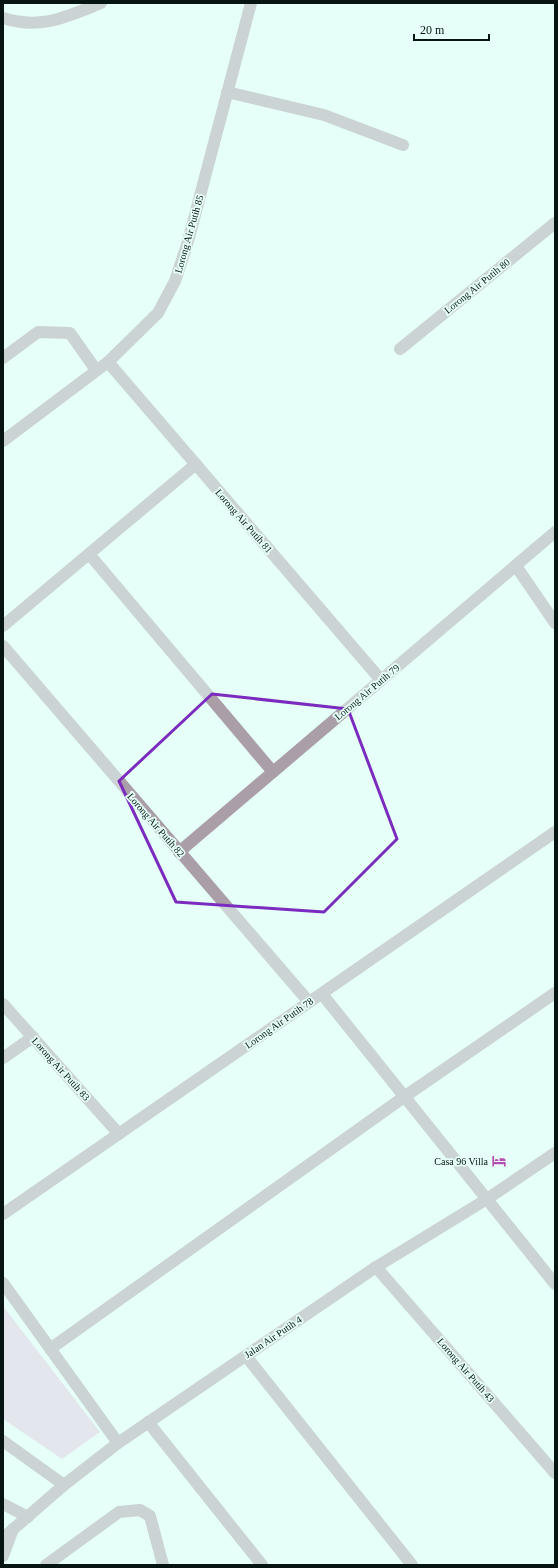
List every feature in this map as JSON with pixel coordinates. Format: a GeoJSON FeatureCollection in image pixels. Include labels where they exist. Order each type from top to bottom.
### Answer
{"type":"FeatureCollection","features":[{"type":"Feature","properties":{"kind":"street"},"geometry":{"type":"LineString","coordinates":[[3,18],[18,23],[57,21],[101,3]]}},
{"type":"Feature","properties":{"kind":"street","name":"Lorong Air Putih 85"},"geometry":{"type":"LineString","coordinates":[[3,441],[108,362],[158,313],[175,281],[188,245],[251,3]]}},
{"type":"Feature","properties":{"kind":"street"},"geometry":{"type":"LineString","coordinates":[[227,92],[324,115],[403,145]]}},
{"type":"Feature","properties":{"kind":"street","name":"Lorong Air Putih 80"},"geometry":{"type":"LineString","coordinates":[[400,349],[555,223]]}},
{"type":"Feature","properties":{"kind":"street"},"geometry":{"type":"LineString","coordinates":[[3,358],[38,332],[70,333],[96,370]]}},
{"type":"Feature","properties":{"kind":"street","name":"Lorong Air Putih 81"},"geometry":{"type":"LineString","coordinates":[[108,362],[381,680]]}},
{"type":"Feature","properties":{"kind":"street"},"geometry":{"type":"LineString","coordinates":[[3,626],[196,464]]}},
{"type":"Feature","properties":{"kind":"street","name":"Lorong Air Putih 79"},"geometry":{"type":"LineString","coordinates":[[179,852],[555,532]]}},
{"type":"Feature","properties":{"kind":"street"},"geometry":{"type":"LineString","coordinates":[[89,554],[273,772]]}},
{"type":"Feature","properties":{"kind":"street"},"geometry":{"type":"LineString","coordinates":[[516,566],[555,623]]}},
{"type":"Feature","properties":{"kind":"street","name":"Lorong Air Putih 82"},"geometry":{"type":"LineString","coordinates":[[3,646],[309,1002]]}},
{"type":"Feature","properties":{"kind":"street","name":"Lorong Air Putih 78"},"geometry":{"type":"LineString","coordinates":[[3,1214],[555,832]]}},
{"type":"Feature","properties":{"kind":"street"},"geometry":{"type":"LineString","coordinates":[[50,1349],[404,1097],[555,993]]}},
{"type":"Feature","properties":{"kind":"street"},"geometry":{"type":"LineString","coordinates":[[322,994],[555,1284]]}},
{"type":"Feature","properties":{"kind":"street","name":"Lorong Air Putih 83"},"geometry":{"type":"LineString","coordinates":[[3,1004],[119,1134]]}},
{"type":"Feature","properties":{"kind":"street"},"geometry":{"type":"LineString","coordinates":[[3,1058],[33,1037]]}},
{"type":"Feature","properties":{"kind":"street","name":"Jalan Air Putih 4"},"geometry":{"type":"LineString","coordinates":[[3,1538],[8,1530],[28,1517],[64,1485],[148,1422],[376,1267],[487,1199],[555,1154]]}},
{"type":"Feature","properties":{"kind":"street","name":"Lorong Air Putih 43"},"geometry":{"type":"LineString","coordinates":[[376,1267],[555,1473]]}},
{"type":"Feature","properties":{"kind":"street"},"geometry":{"type":"LineString","coordinates":[[3,1283],[118,1443]]}},
{"type":"Feature","properties":{"kind":"street"},"geometry":{"type":"LineString","coordinates":[[246,1356],[412,1565]]}},
{"type":"Feature","properties":{"kind":"street"},"geometry":{"type":"LineString","coordinates":[[148,1422],[262,1565]]}},
{"type":"Feature","properties":{"kind":"street"},"geometry":{"type":"LineString","coordinates":[[3,1441],[64,1485]]}},
{"type":"Feature","properties":{"kind":"street"},"geometry":{"type":"LineString","coordinates":[[3,1504],[28,1517]]}},
{"type":"Feature","properties":{"kind":"street"},"geometry":{"type":"LineString","coordinates":[[46,1565],[119,1512],[140,1510],[150,1516],[163,1565]]}},
{"type":"Feature","properties":{"kind":"street"},"geometry":{"type":"LineString","coordinates":[[3,1556],[8,1530]]}},
{"type":"Feature","properties":{"kind":"highlighted area"},"geometry":{"type":"Polygon","coordinates":[[[212,694],[348,709],[397,839],[324,912],[176,902],[119,781],[212,694]]]}},
{"type":"Feature","properties":{"kind":"shaded area"},"geometry":{"type":"Polygon","coordinates":[[[3,1306],[100,1432],[62,1459],[3,1419],[3,1306]]]}},
{"type":"Feature","properties":{"kind":"place","name":"Casa 96 Villa"},"geometry":{"type":"Point","coordinates":[499,1161]}}]}
